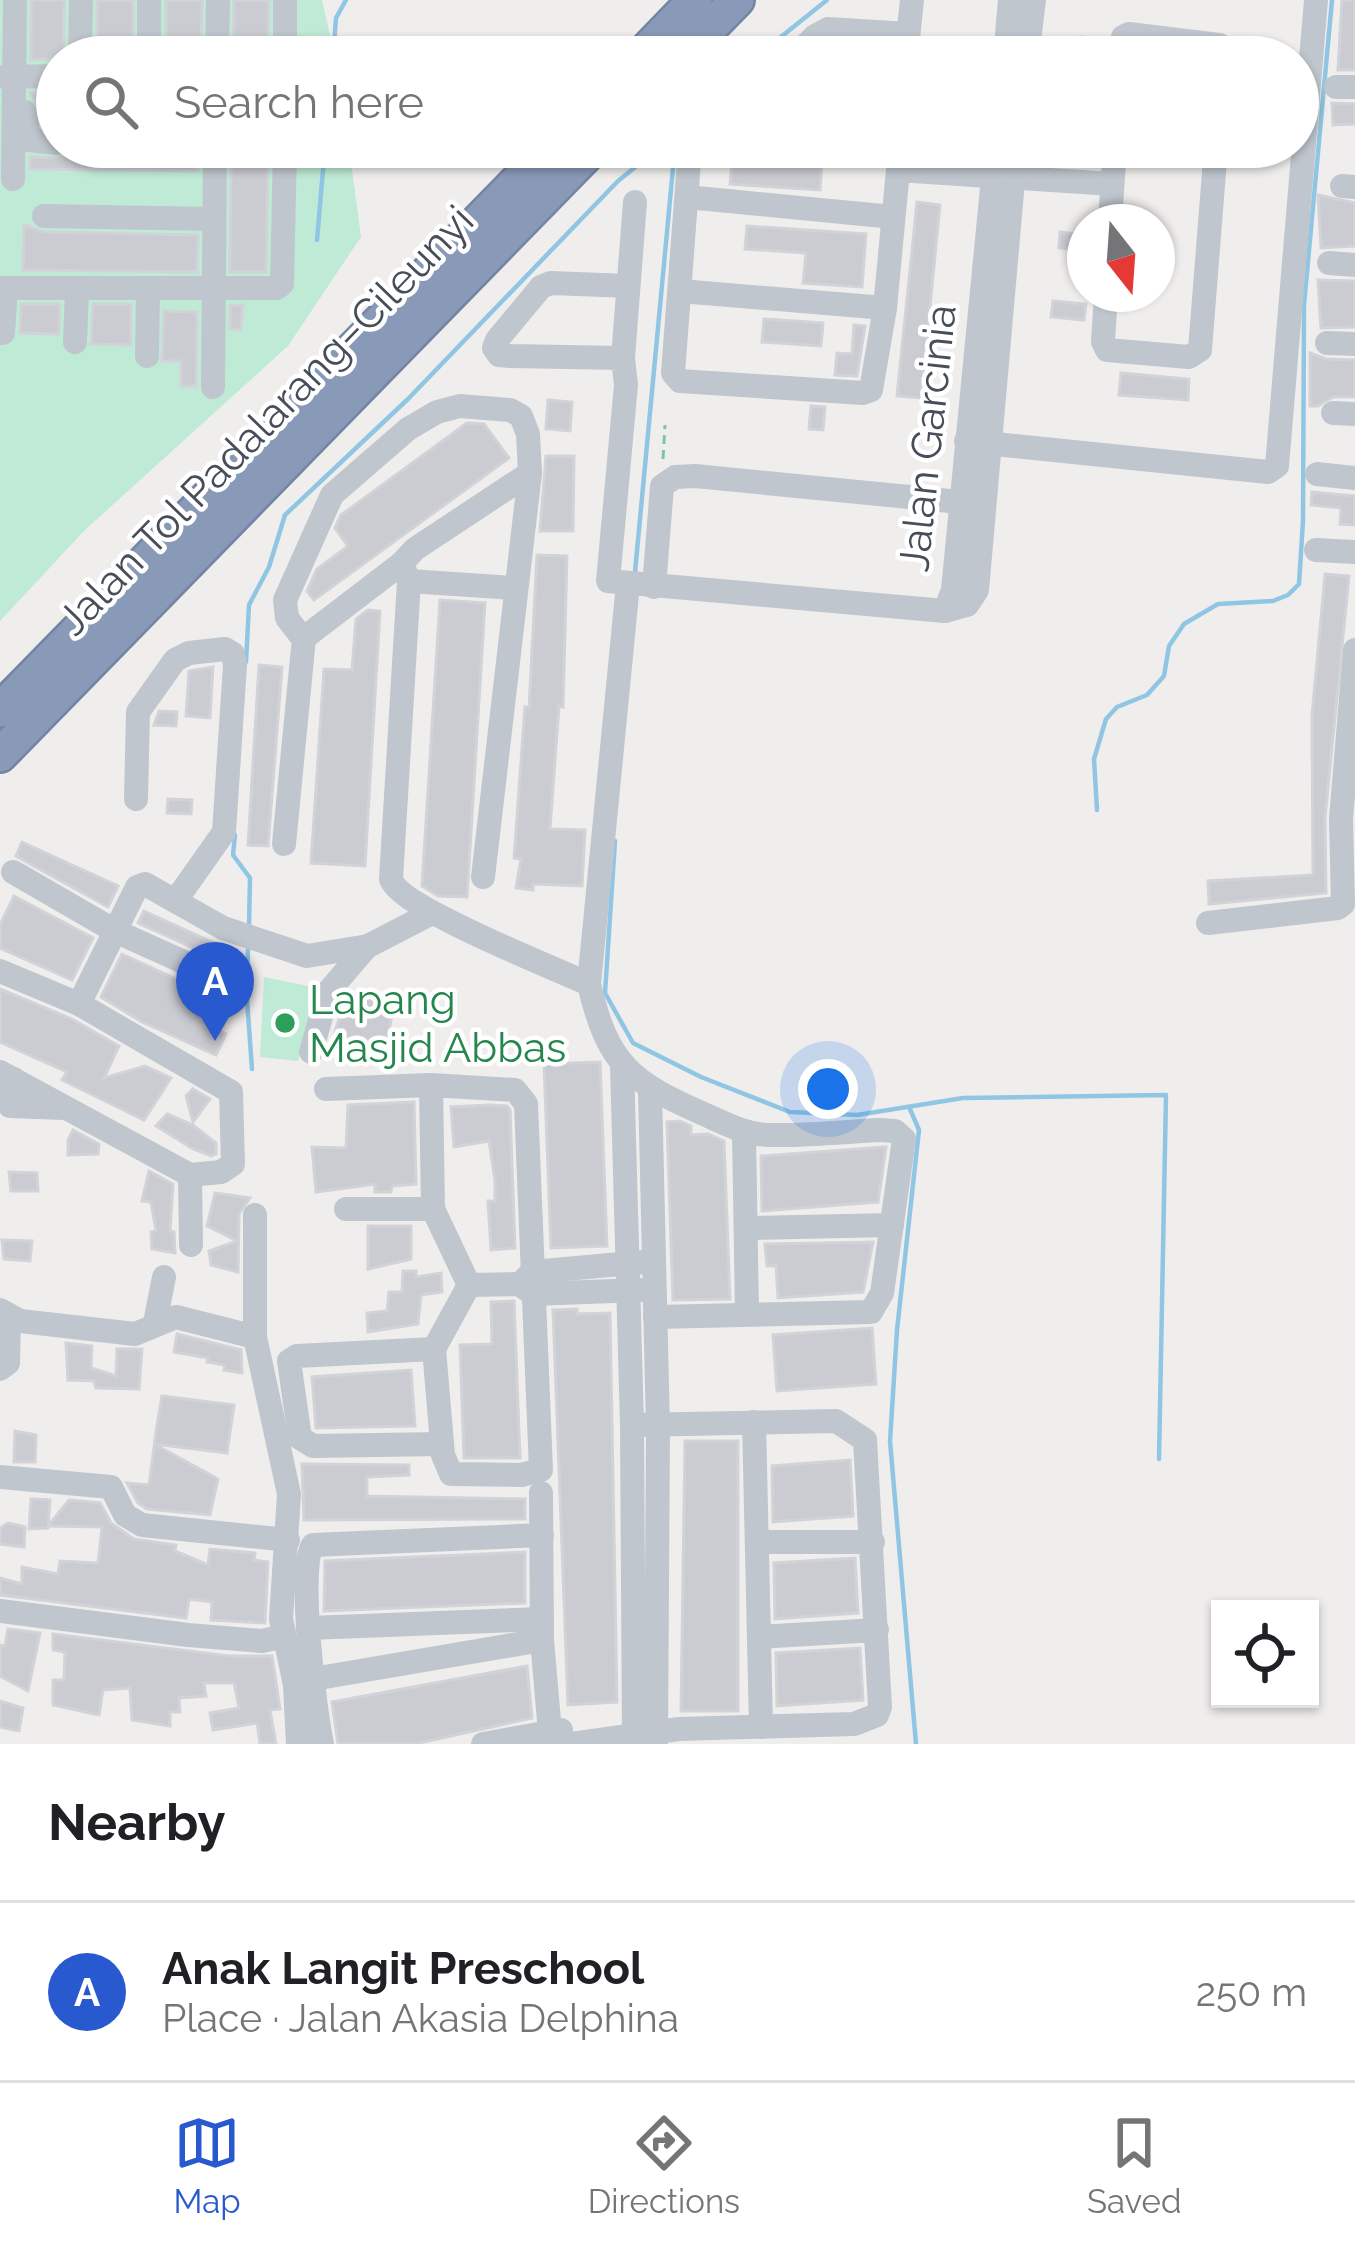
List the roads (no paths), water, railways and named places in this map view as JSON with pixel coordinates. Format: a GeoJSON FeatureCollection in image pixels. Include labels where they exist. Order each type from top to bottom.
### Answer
{"type":"FeatureCollection","features":[{"type":"Feature","properties":{"kind":"highway"},"geometry":{"type":"LineString","coordinates":[[660,36],[695,0]]}},
{"type":"Feature","properties":{"kind":"highway"},"geometry":{"type":"LineString","coordinates":[[702,36],[737,0]]}},
{"type":"Feature","properties":{"kind":"highway","name":"Jalan Tol Padalarang–Cileunyi"},"geometry":{"type":"LineString","coordinates":[[0,710],[530,168]]}},
{"type":"Feature","properties":{"kind":"highway","name":"Jalan Tol Padalarang–Cileunyi"},"geometry":{"type":"LineString","coordinates":[[0,755],[573,168]]}},
{"type":"Feature","properties":{"kind":"street"},"geometry":{"type":"LineString","coordinates":[[2,0],[11,76],[25,134],[36,142]]}},
{"type":"Feature","properties":{"kind":"street"},"geometry":{"type":"LineString","coordinates":[[13,179],[15,0]]}},
{"type":"Feature","properties":{"kind":"street"},"geometry":{"type":"LineString","coordinates":[[80,36],[81,0]]}},
{"type":"Feature","properties":{"kind":"street"},"geometry":{"type":"LineString","coordinates":[[149,0],[149,36]]}},
{"type":"Feature","properties":{"kind":"street"},"geometry":{"type":"LineString","coordinates":[[217,36],[218,0]]}},
{"type":"Feature","properties":{"kind":"street"},"geometry":{"type":"LineString","coordinates":[[908,36],[912,0]]}},
{"type":"Feature","properties":{"kind":"street"},"geometry":{"type":"LineString","coordinates":[[1007,36],[1010,0]]}},
{"type":"Feature","properties":{"kind":"street"},"geometry":{"type":"LineString","coordinates":[[1030,36],[1034,0]]}},
{"type":"Feature","properties":{"kind":"street"},"geometry":{"type":"LineString","coordinates":[[1313,36],[1316,0]]}},
{"type":"Feature","properties":{"kind":"street"},"geometry":{"type":"LineString","coordinates":[[285,3],[285,36]]}},
{"type":"Feature","properties":{"kind":"street"},"geometry":{"type":"LineString","coordinates":[[814,36],[828,29],[863,36]]}},
{"type":"Feature","properties":{"kind":"street"},"geometry":{"type":"LineString","coordinates":[[213,387],[215,168]]}},
{"type":"Feature","properties":{"kind":"street"},"geometry":{"type":"LineString","coordinates":[[3,333],[3,288],[214,291],[272,289],[282,284],[285,168]]}},
{"type":"Feature","properties":{"kind":"street"},"geometry":{"type":"LineString","coordinates":[[688,168],[674,378],[862,393],[872,390],[885,308],[897,168]]}},
{"type":"Feature","properties":{"kind":"street"},"geometry":{"type":"LineString","coordinates":[[947,168],[1002,178],[1112,184]]}},
{"type":"Feature","properties":{"kind":"street","name":"Jalan Garcinia"},"geometry":{"type":"LineString","coordinates":[[945,611],[967,605],[977,590],[978,442],[1000,168]]}},
{"type":"Feature","properties":{"kind":"street","name":"Jalan Garcinia"},"geometry":{"type":"LineString","coordinates":[[1002,178],[1007,168]]}},
{"type":"Feature","properties":{"kind":"street"},"geometry":{"type":"LineString","coordinates":[[1111,204],[1113,168]]}},
{"type":"Feature","properties":{"kind":"street"},"geometry":{"type":"LineString","coordinates":[[1105,312],[1106,350],[1189,357],[1200,350],[1214,168]]}},
{"type":"Feature","properties":{"kind":"street"},"geometry":{"type":"LineString","coordinates":[[978,442],[1268,472],[1277,466],[1302,168]]}},
{"type":"Feature","properties":{"kind":"street"},"geometry":{"type":"LineString","coordinates":[[687,197],[893,217]]}},
{"type":"Feature","properties":{"kind":"street"},"geometry":{"type":"LineString","coordinates":[[635,202],[622,358],[634,585],[589,984],[605,1041],[622,1065],[650,1090],[744,1132],[880,1130],[901,1134],[904,1139],[882,1293],[872,1312],[655,1317]]}},
{"type":"Feature","properties":{"kind":"street"},"geometry":{"type":"LineString","coordinates":[[44,217],[214,219]]}},
{"type":"Feature","properties":{"kind":"street"},"geometry":{"type":"LineString","coordinates":[[1329,262],[1355,265]]}},
{"type":"Feature","properties":{"kind":"street"},"geometry":{"type":"LineString","coordinates":[[622,358],[500,356],[494,348],[541,287],[560,282],[628,286]]}},
{"type":"Feature","properties":{"kind":"street"},"geometry":{"type":"LineString","coordinates":[[147,356],[148,289]]}},
{"type":"Feature","properties":{"kind":"street"},"geometry":{"type":"LineString","coordinates":[[75,342],[77,290]]}},
{"type":"Feature","properties":{"kind":"street"},"geometry":{"type":"LineString","coordinates":[[680,291],[885,308]]}},
{"type":"Feature","properties":{"kind":"street"},"geometry":{"type":"LineString","coordinates":[[1328,343],[1355,344]]}},
{"type":"Feature","properties":{"kind":"street"},"geometry":{"type":"LineString","coordinates":[[284,844],[304,640],[286,618],[285,600],[332,494],[408,429],[448,407],[510,410],[526,424],[530,473],[483,878]]}},
{"type":"Feature","properties":{"kind":"street","name":"Jalan Garcinia"},"geometry":{"type":"LineString","coordinates":[[945,611],[953,590],[960,502],[978,442]]}},
{"type":"Feature","properties":{"kind":"street"},"geometry":{"type":"LineString","coordinates":[[530,473],[415,549],[405,572],[391,879],[396,892],[432,913],[589,984]]}},
{"type":"Feature","properties":{"kind":"street"},"geometry":{"type":"LineString","coordinates":[[1316,474],[1355,478]]}},
{"type":"Feature","properties":{"kind":"street"},"geometry":{"type":"LineString","coordinates":[[634,585],[662,486],[685,475],[960,502]]}},
{"type":"Feature","properties":{"kind":"street"},"geometry":{"type":"LineString","coordinates":[[1316,550],[1355,552]]}},
{"type":"Feature","properties":{"kind":"street"},"geometry":{"type":"LineString","coordinates":[[304,640],[405,572],[515,588]]}},
{"type":"Feature","properties":{"kind":"street"},"geometry":{"type":"LineString","coordinates":[[634,585],[945,611]]}},
{"type":"Feature","properties":{"kind":"street"},"geometry":{"type":"LineString","coordinates":[[136,799],[138,712],[176,659],[225,649],[233,654],[224,832],[176,900]]}},
{"type":"Feature","properties":{"kind":"street"},"geometry":{"type":"LineString","coordinates":[[1208,923],[1337,908],[1344,900],[1354,657]]}},
{"type":"Feature","properties":{"kind":"street"},"geometry":{"type":"LineString","coordinates":[[13,872],[116,931],[236,986]]}},
{"type":"Feature","properties":{"kind":"street"},"geometry":{"type":"LineString","coordinates":[[79,1004],[141,885],[152,886],[223,928],[308,956],[368,946],[432,913]]}},
{"type":"Feature","properties":{"kind":"street"},"geometry":{"type":"LineString","coordinates":[[311,1052],[328,992],[368,946]]}},
{"type":"Feature","properties":{"kind":"street"},"geometry":{"type":"LineString","coordinates":[[0,971],[79,1004],[231,1092],[233,1164],[221,1172],[190,1175],[7,1076]]}},
{"type":"Feature","properties":{"kind":"street"},"geometry":{"type":"LineString","coordinates":[[622,1065],[626,1263],[655,1317],[645,1426]]}},
{"type":"Feature","properties":{"kind":"street"},"geometry":{"type":"LineString","coordinates":[[431,1085],[433,1209],[469,1285]]}},
{"type":"Feature","properties":{"kind":"street"},"geometry":{"type":"LineString","coordinates":[[326,1089],[431,1085],[514,1090],[524,1099],[528,1283],[541,1470],[459,1477],[447,1466],[434,1349],[469,1285]]}},
{"type":"Feature","properties":{"kind":"street"},"geometry":{"type":"LineString","coordinates":[[650,1090],[653,1261],[641,1290],[651,1731]]}},
{"type":"Feature","properties":{"kind":"street"},"geometry":{"type":"LineString","coordinates":[[744,1132],[747,1314]]}},
{"type":"Feature","properties":{"kind":"street"},"geometry":{"type":"LineString","coordinates":[[190,1175],[191,1245]]}},
{"type":"Feature","properties":{"kind":"street"},"geometry":{"type":"LineString","coordinates":[[346,1209],[433,1209]]}},
{"type":"Feature","properties":{"kind":"street"},"geometry":{"type":"LineString","coordinates":[[255,1215],[255,1337],[289,1494],[281,1619],[295,1685],[298,1744]]}},
{"type":"Feature","properties":{"kind":"street"},"geometry":{"type":"LineString","coordinates":[[746,1228],[892,1225]]}},
{"type":"Feature","properties":{"kind":"street"},"geometry":{"type":"LineString","coordinates":[[528,1283],[653,1261]]}},
{"type":"Feature","properties":{"kind":"street"},"geometry":{"type":"LineString","coordinates":[[155,1323],[164,1277]]}},
{"type":"Feature","properties":{"kind":"street"},"geometry":{"type":"LineString","coordinates":[[469,1285],[528,1283],[641,1290]]}},
{"type":"Feature","properties":{"kind":"street"},"geometry":{"type":"LineString","coordinates":[[0,1369],[8,1363],[10,1351],[5,1314],[135,1334],[155,1323],[188,1318],[255,1337]]}},
{"type":"Feature","properties":{"kind":"street"},"geometry":{"type":"LineString","coordinates":[[434,1349],[297,1355],[288,1367],[300,1438],[306,1443],[441,1444]]}},
{"type":"Feature","properties":{"kind":"street"},"geometry":{"type":"LineString","coordinates":[[483,1744],[651,1731],[854,1724],[877,1715],[877,1630],[865,1440],[836,1421],[645,1426]]}},
{"type":"Feature","properties":{"kind":"street"},"geometry":{"type":"LineString","coordinates":[[754,1422],[761,1726]]}},
{"type":"Feature","properties":{"kind":"street"},"geometry":{"type":"LineString","coordinates":[[0,1477],[110,1487],[124,1515],[142,1525],[288,1540]]}},
{"type":"Feature","properties":{"kind":"street"},"geometry":{"type":"LineString","coordinates":[[541,1493],[542,1629],[557,1740]]}},
{"type":"Feature","properties":{"kind":"street"},"geometry":{"type":"LineString","coordinates":[[322,1744],[309,1628],[307,1556],[313,1545],[542,1535]]}},
{"type":"Feature","properties":{"kind":"street"},"geometry":{"type":"LineString","coordinates":[[757,1542],[873,1542]]}},
{"type":"Feature","properties":{"kind":"street"},"geometry":{"type":"LineString","coordinates":[[0,1611],[188,1635],[262,1641],[284,1636]]}},
{"type":"Feature","properties":{"kind":"street"},"geometry":{"type":"LineString","coordinates":[[309,1628],[542,1629]]}},
{"type":"Feature","properties":{"kind":"street"},"geometry":{"type":"LineString","coordinates":[[314,1678],[542,1629]]}},
{"type":"Feature","properties":{"kind":"street"},"geometry":{"type":"LineString","coordinates":[[759,1637],[877,1630]]}},
{"type":"Feature","properties":{"kind":"waterway"},"geometry":{"type":"LineString","coordinates":[[335,36],[336,18],[346,0]]}},
{"type":"Feature","properties":{"kind":"waterway"},"geometry":{"type":"LineString","coordinates":[[782,36],[827,0]]}},
{"type":"Feature","properties":{"kind":"waterway"},"geometry":{"type":"LineString","coordinates":[[1319,142],[1332,0]]}},
{"type":"Feature","properties":{"kind":"waterway"},"geometry":{"type":"LineString","coordinates":[[317,240],[323,168]]}},
{"type":"Feature","properties":{"kind":"waterway"},"geometry":{"type":"LineString","coordinates":[[246,662],[249,605],[269,567],[285,515],[408,399],[634,168]]}},
{"type":"Feature","properties":{"kind":"waterway"},"geometry":{"type":"LineString","coordinates":[[635,572],[673,168]]}},
{"type":"Feature","properties":{"kind":"waterway"},"geometry":{"type":"LineString","coordinates":[[1097,810],[1094,759],[1106,719],[1117,707],[1147,695],[1164,676],[1169,646],[1184,624],[1218,604],[1273,601],[1299,584],[1304,305],[1317,168]]}},
{"type":"Feature","properties":{"kind":"waterway"},"geometry":{"type":"LineString","coordinates":[[235,835],[233,855],[250,878],[249,926]]}},
{"type":"Feature","properties":{"kind":"waterway"},"geometry":{"type":"LineString","coordinates":[[615,841],[605,993],[633,1043],[701,1077],[790,1112],[857,1115],[963,1098],[1166,1095],[1159,1459]]}},
{"type":"Feature","properties":{"kind":"waterway"},"geometry":{"type":"LineString","coordinates":[[248,943],[252,1069]]}},
{"type":"Feature","properties":{"kind":"waterway"},"geometry":{"type":"LineString","coordinates":[[910,1109],[919,1130],[890,1441],[916,1744]]}},
{"type":"Feature","properties":{"kind":"place","name":"Lapang Masjid Abbas"},"geometry":{"type":"Point","coordinates":[285,1023]}},
{"type":"Feature","properties":{"kind":"place","name":"Anak Langit Preschool"},"geometry":{"type":"Point","coordinates":[215,1041]}}]}
